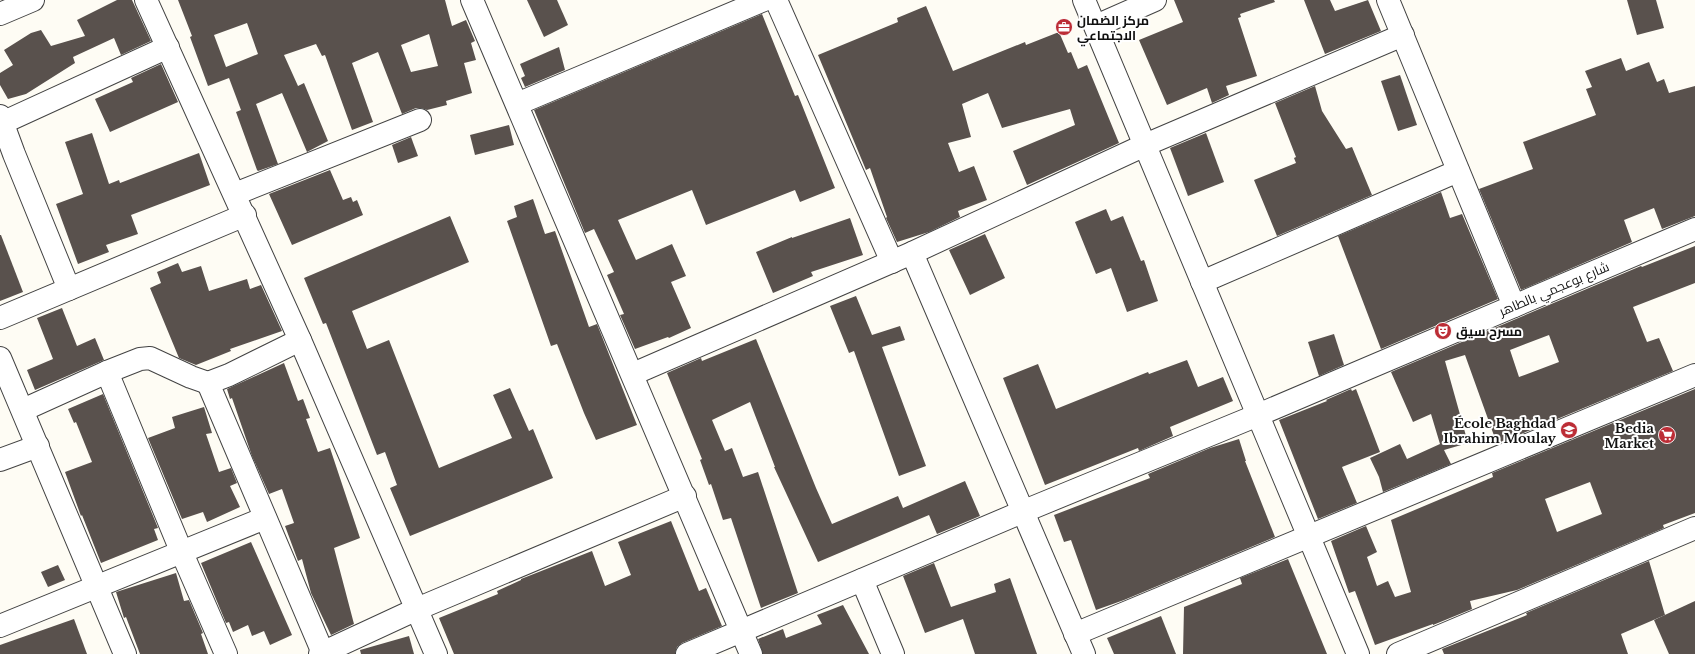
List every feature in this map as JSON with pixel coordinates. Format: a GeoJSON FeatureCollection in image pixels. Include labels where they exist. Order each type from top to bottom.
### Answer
{"type":"FeatureCollection","features":[{"type":"Feature","properties":{"kind":"street"},"geometry":{"type":"LineString","coordinates":[[0,14],[33,0]]}},
{"type":"Feature","properties":{"kind":"street"},"geometry":{"type":"LineString","coordinates":[[146,0],[245,215],[436,654]]}},
{"type":"Feature","properties":{"kind":"street"},"geometry":{"type":"LineString","coordinates":[[472,0],[633,374],[751,654]]}},
{"type":"Feature","properties":{"kind":"street"},"geometry":{"type":"LineString","coordinates":[[517,104],[764,0]]}},
{"type":"Feature","properties":{"kind":"street"},"geometry":{"type":"LineString","coordinates":[[776,0],[902,258],[1022,512],[1084,654]]}},
{"type":"Feature","properties":{"kind":"street"},"geometry":{"type":"LineString","coordinates":[[1084,0],[1358,654]]}},
{"type":"Feature","properties":{"kind":"street"},"geometry":{"type":"LineString","coordinates":[[1096,26],[1155,0]]}},
{"type":"Feature","properties":{"kind":"street"},"geometry":{"type":"LineString","coordinates":[[1388,0],[1514,306]]}},
{"type":"Feature","properties":{"kind":"street"},"geometry":{"type":"LineString","coordinates":[[633,374],[902,258],[1146,145],[1402,35]]}},
{"type":"Feature","properties":{"kind":"street"},"geometry":{"type":"LineString","coordinates":[[69,289],[7,157],[1,119],[168,47]]}},
{"type":"Feature","properties":{"kind":"street"},"geometry":{"type":"LineString","coordinates":[[235,194],[420,120]]}},
{"type":"Feature","properties":{"kind":"street"},"geometry":{"type":"LineString","coordinates":[[1202,282],[1458,171]]}},
{"type":"Feature","properties":{"kind":"street"},"geometry":{"type":"LineString","coordinates":[[0,318],[245,215]]}},
{"type":"Feature","properties":{"kind":"street","name":"شارع بوعجمي بالطاهر"},"geometry":{"type":"LineString","coordinates":[[687,654],[1022,512],[1258,415],[1695,229]]}},
{"type":"Feature","properties":{"kind":"street"},"geometry":{"type":"LineString","coordinates":[[22,410],[140,359],[150,358],[191,377],[208,383],[229,375],[300,340]]}},
{"type":"Feature","properties":{"kind":"street"},"geometry":{"type":"LineString","coordinates":[[0,358],[125,654]]}},
{"type":"Feature","properties":{"kind":"street"},"geometry":{"type":"LineString","coordinates":[[107,372],[182,553],[226,654]]}},
{"type":"Feature","properties":{"kind":"street"},"geometry":{"type":"LineString","coordinates":[[1075,634],[1695,375]]}},
{"type":"Feature","properties":{"kind":"street"},"geometry":{"type":"LineString","coordinates":[[208,383],[321,653],[417,610],[685,496]]}},
{"type":"Feature","properties":{"kind":"street"},"geometry":{"type":"LineString","coordinates":[[0,460],[38,446]]}},
{"type":"Feature","properties":{"kind":"street"},"geometry":{"type":"LineString","coordinates":[[0,626],[265,518]]}},
{"type":"Feature","properties":{"kind":"street"},"geometry":{"type":"LineString","coordinates":[[1398,654],[1695,528]]}},
{"type":"Feature","properties":{"kind":"street"},"geometry":{"type":"LineString","coordinates":[[862,580],[893,654]]}},
{"type":"Feature","properties":{"kind":"building"},"geometry":{"type":"Polygon","coordinates":[[[117,0],[132,0],[151,41],[121,55],[114,38],[73,57],[75,63],[26,94],[8,99],[0,85],[0,73],[13,65],[4,50],[31,33],[41,30],[51,46],[85,36],[77,20],[117,0]]]}},
{"type":"Feature","properties":{"kind":"building"},"geometry":{"type":"Polygon","coordinates":[[[178,0],[445,0],[452,26],[466,20],[475,41],[471,43],[476,60],[464,63],[472,93],[446,101],[447,105],[427,110],[416,108],[402,114],[378,52],[352,63],[373,122],[352,130],[325,55],[322,56],[316,44],[284,55],[298,86],[304,83],[328,141],[307,152],[282,93],[256,104],[278,164],[258,171],[236,112],[241,110],[229,78],[208,86],[190,37],[192,36],[178,0]],[[247,23],[214,35],[226,67],[258,54],[247,23]],[[429,34],[401,45],[411,72],[438,66],[429,34]]]}},
{"type":"Feature","properties":{"kind":"building"},"geometry":{"type":"Polygon","coordinates":[[[527,0],[557,0],[568,25],[544,37],[527,0]]]}},
{"type":"Feature","properties":{"kind":"building"},"geometry":{"type":"Polygon","coordinates":[[[1174,0],[1274,0],[1275,2],[1240,14],[1241,17],[1238,18],[1257,76],[1226,86],[1229,95],[1212,103],[1207,88],[1167,105],[1139,40],[1183,22],[1174,0]]]}},
{"type":"Feature","properties":{"kind":"building"},"geometry":{"type":"Polygon","coordinates":[[[1304,0],[1330,0],[1335,11],[1368,0],[1381,31],[1325,54],[1304,0]]]}},
{"type":"Feature","properties":{"kind":"building"},"geometry":{"type":"Polygon","coordinates":[[[1627,0],[1656,0],[1664,28],[1637,35],[1627,0]]]}},
{"type":"Feature","properties":{"kind":"building"},"geometry":{"type":"Polygon","coordinates":[[[926,6],[953,71],[1025,42],[1026,45],[1059,32],[1068,53],[1071,52],[1078,69],[1087,65],[1119,143],[1027,185],[1013,151],[1075,125],[1070,109],[1002,128],[988,93],[962,104],[971,137],[948,143],[959,172],[974,166],[987,200],[958,211],[960,217],[929,232],[897,242],[886,218],[887,217],[870,168],[866,170],[818,55],[898,22],[897,18],[926,6]]]}},
{"type":"Feature","properties":{"kind":"building"},"geometry":{"type":"Polygon","coordinates":[[[762,14],[795,96],[798,95],[835,188],[800,202],[795,190],[706,225],[692,190],[618,220],[636,260],[672,244],[686,276],[671,282],[691,328],[669,338],[668,337],[635,349],[620,315],[624,314],[607,275],[614,272],[594,229],[585,233],[534,110],[762,14]]]}},
{"type":"Feature","properties":{"kind":"building"},"geometry":{"type":"Polygon","coordinates":[[[559,47],[565,70],[525,87],[521,78],[525,76],[520,64],[559,47]]]}},
{"type":"Feature","properties":{"kind":"building"},"geometry":{"type":"Polygon","coordinates":[[[1621,58],[1626,71],[1649,62],[1657,82],[1664,79],[1669,93],[1695,86],[1695,216],[1662,229],[1654,208],[1624,220],[1632,242],[1521,290],[1479,189],[1533,169],[1523,142],[1596,115],[1586,89],[1592,87],[1585,71],[1621,58]]]}},
{"type":"Feature","properties":{"kind":"building"},"geometry":{"type":"Polygon","coordinates":[[[161,64],[178,102],[110,132],[95,99],[133,82],[131,78],[161,64]]]}},
{"type":"Feature","properties":{"kind":"building"},"geometry":{"type":"Polygon","coordinates":[[[1400,75],[1417,125],[1398,131],[1381,81],[1400,75]]]}},
{"type":"Feature","properties":{"kind":"building"},"geometry":{"type":"Polygon","coordinates":[[[1315,86],[1322,111],[1346,149],[1352,147],[1372,195],[1277,236],[1254,180],[1296,163],[1294,158],[1296,157],[1275,103],[1315,86]]]}},
{"type":"Feature","properties":{"kind":"building"},"geometry":{"type":"Polygon","coordinates":[[[509,125],[514,145],[475,155],[470,135],[509,125]]]}},
{"type":"Feature","properties":{"kind":"building"},"geometry":{"type":"Polygon","coordinates":[[[92,133],[109,184],[119,180],[120,183],[199,153],[210,185],[131,215],[138,234],[106,245],[109,252],[78,264],[56,204],[83,194],[65,142],[92,133]]]}},
{"type":"Feature","properties":{"kind":"building"},"geometry":{"type":"Polygon","coordinates":[[[1206,133],[1224,182],[1188,196],[1170,148],[1206,133]]]}},
{"type":"Feature","properties":{"kind":"building"},"geometry":{"type":"Polygon","coordinates":[[[411,137],[418,156],[398,163],[392,145],[411,137]]]}},
{"type":"Feature","properties":{"kind":"building"},"geometry":{"type":"Polygon","coordinates":[[[330,170],[343,200],[351,197],[353,202],[357,200],[363,215],[292,245],[269,194],[330,170]]]}},
{"type":"Feature","properties":{"kind":"building"},"geometry":{"type":"Polygon","coordinates":[[[1441,192],[1450,218],[1462,214],[1498,299],[1381,349],[1338,236],[1441,192]]]}},
{"type":"Feature","properties":{"kind":"building"},"geometry":{"type":"Polygon","coordinates":[[[533,199],[545,234],[555,231],[589,327],[597,324],[637,425],[596,440],[557,344],[551,346],[507,221],[517,217],[514,206],[533,199]]]}},
{"type":"Feature","properties":{"kind":"building"},"geometry":{"type":"Polygon","coordinates":[[[1106,209],[1111,221],[1123,216],[1141,261],[1144,260],[1158,301],[1127,312],[1111,268],[1096,274],[1075,222],[1106,209]]]}},
{"type":"Feature","properties":{"kind":"building"},"geometry":{"type":"Polygon","coordinates":[[[450,216],[469,262],[352,311],[367,349],[389,340],[439,468],[512,438],[493,395],[510,388],[529,431],[533,429],[553,478],[410,536],[390,488],[397,485],[385,452],[377,455],[326,323],[323,324],[304,278],[450,216]]]}},
{"type":"Feature","properties":{"kind":"building"},"geometry":{"type":"Polygon","coordinates":[[[850,218],[863,255],[811,272],[813,276],[773,293],[756,252],[792,237],[850,218]]]}},
{"type":"Feature","properties":{"kind":"building"},"geometry":{"type":"Polygon","coordinates":[[[985,234],[1005,278],[970,295],[949,250],[985,234]]]}},
{"type":"Feature","properties":{"kind":"building"},"geometry":{"type":"Polygon","coordinates":[[[0,235],[23,292],[0,301],[0,235]]]}},
{"type":"Feature","properties":{"kind":"building"},"geometry":{"type":"Polygon","coordinates":[[[1695,246],[1695,283],[1633,307],[1647,342],[1659,338],[1673,371],[1497,444],[1465,355],[1445,361],[1468,443],[1444,450],[1451,464],[1383,492],[1379,477],[1370,458],[1400,444],[1407,459],[1440,444],[1431,414],[1413,422],[1391,372],[1641,266],[1642,267],[1695,246]],[[1549,335],[1510,350],[1519,377],[1559,362],[1549,335]]]}},
{"type":"Feature","properties":{"kind":"building"},"geometry":{"type":"Polygon","coordinates":[[[178,263],[182,272],[201,266],[209,291],[247,279],[250,289],[261,285],[282,331],[230,349],[231,351],[196,365],[179,358],[150,288],[161,283],[157,272],[178,263]]]}},
{"type":"Feature","properties":{"kind":"building"},"geometry":{"type":"Polygon","coordinates":[[[856,296],[872,335],[900,326],[905,340],[882,347],[926,466],[899,476],[854,351],[849,353],[830,306],[856,296]]]}},
{"type":"Feature","properties":{"kind":"building"},"geometry":{"type":"Polygon","coordinates":[[[62,308],[77,346],[95,338],[104,360],[35,390],[27,370],[53,359],[37,318],[62,308]]]}},
{"type":"Feature","properties":{"kind":"building"},"geometry":{"type":"Polygon","coordinates":[[[1334,334],[1344,365],[1319,376],[1308,342],[1334,334]]]}},
{"type":"Feature","properties":{"kind":"building"},"geometry":{"type":"Polygon","coordinates":[[[756,339],[832,524],[898,496],[903,508],[965,481],[980,516],[937,534],[929,515],[818,562],[774,467],[750,402],[712,420],[725,451],[732,448],[743,477],[758,472],[798,593],[761,608],[731,518],[723,520],[711,484],[709,485],[700,460],[702,459],[667,373],[701,358],[702,361],[756,339]]]}},
{"type":"Feature","properties":{"kind":"building"},"geometry":{"type":"Polygon","coordinates":[[[1187,360],[1198,387],[1223,377],[1233,401],[1170,427],[1173,436],[1139,451],[1138,448],[1045,485],[1003,378],[1038,364],[1056,409],[1148,372],[1149,374],[1187,360]]]}},
{"type":"Feature","properties":{"kind":"building"},"geometry":{"type":"Polygon","coordinates":[[[284,363],[298,401],[303,399],[310,418],[306,419],[318,452],[330,448],[360,538],[334,548],[354,624],[331,635],[311,593],[302,559],[298,561],[285,526],[294,523],[282,489],[269,494],[252,456],[232,398],[230,399],[227,389],[284,363]]]}},
{"type":"Feature","properties":{"kind":"building"},"geometry":{"type":"Polygon","coordinates":[[[1351,389],[1352,391],[1356,389],[1380,452],[1342,467],[1357,503],[1318,519],[1279,420],[1327,401],[1326,400],[1351,389]]]}},
{"type":"Feature","properties":{"kind":"building"},"geometry":{"type":"Polygon","coordinates":[[[1695,389],[1695,513],[1663,525],[1664,528],[1517,590],[1470,601],[1472,609],[1433,625],[1375,645],[1355,591],[1349,593],[1331,541],[1366,526],[1377,552],[1367,557],[1377,586],[1388,581],[1395,597],[1411,592],[1391,520],[1493,477],[1492,473],[1695,389]],[[1590,482],[1545,499],[1557,532],[1602,514],[1590,482]]]}},
{"type":"Feature","properties":{"kind":"building"},"geometry":{"type":"Polygon","coordinates":[[[103,394],[158,528],[154,529],[158,540],[101,563],[82,515],[81,516],[65,472],[92,462],[76,422],[74,423],[68,409],[103,394]]]}},
{"type":"Feature","properties":{"kind":"building"},"geometry":{"type":"Polygon","coordinates":[[[204,407],[212,433],[206,434],[219,472],[231,468],[237,483],[230,486],[240,507],[207,522],[203,512],[182,519],[148,438],[175,428],[172,417],[204,407]]]}},
{"type":"Feature","properties":{"kind":"building"},"geometry":{"type":"Polygon","coordinates":[[[1239,439],[1245,461],[1275,537],[1124,600],[1096,610],[1071,540],[1064,542],[1054,515],[1150,478],[1148,474],[1210,448],[1239,439]]]}},
{"type":"Feature","properties":{"kind":"building"},"geometry":{"type":"Polygon","coordinates":[[[671,521],[699,591],[706,588],[722,626],[682,643],[677,647],[675,654],[454,654],[439,618],[498,594],[497,591],[521,579],[592,551],[605,586],[631,575],[618,542],[671,521]]]}},
{"type":"Feature","properties":{"kind":"building"},"geometry":{"type":"Polygon","coordinates":[[[251,542],[292,635],[270,645],[264,631],[252,636],[248,625],[233,632],[229,622],[226,623],[201,563],[251,542]]]}},
{"type":"Feature","properties":{"kind":"building"},"geometry":{"type":"Polygon","coordinates":[[[1288,559],[1327,654],[1183,654],[1184,607],[1242,584],[1240,578],[1288,559]]]}},
{"type":"Feature","properties":{"kind":"building"},"geometry":{"type":"Polygon","coordinates":[[[1649,561],[1665,615],[1621,634],[1628,654],[1444,654],[1442,649],[1527,615],[1526,613],[1649,561]]]}},
{"type":"Feature","properties":{"kind":"building"},"geometry":{"type":"Polygon","coordinates":[[[934,563],[951,607],[996,592],[994,584],[1010,578],[1037,654],[975,654],[963,619],[925,633],[903,576],[934,563]]]}},
{"type":"Feature","properties":{"kind":"building"},"geometry":{"type":"Polygon","coordinates":[[[58,565],[65,580],[48,587],[41,572],[58,565]]]}},
{"type":"Feature","properties":{"kind":"building"},"geometry":{"type":"Polygon","coordinates":[[[176,573],[184,601],[189,600],[203,633],[201,634],[208,654],[140,654],[126,617],[124,618],[116,592],[176,573]]]}},
{"type":"Feature","properties":{"kind":"building"},"geometry":{"type":"Polygon","coordinates":[[[1695,601],[1695,654],[1669,654],[1654,620],[1695,601]]]}},
{"type":"Feature","properties":{"kind":"building"},"geometry":{"type":"Polygon","coordinates":[[[843,605],[869,654],[763,654],[758,639],[783,629],[786,638],[822,624],[817,615],[843,605]]]}},
{"type":"Feature","properties":{"kind":"building"},"geometry":{"type":"Polygon","coordinates":[[[1161,616],[1176,654],[1114,654],[1107,638],[1161,616]]]}},
{"type":"Feature","properties":{"kind":"building"},"geometry":{"type":"Polygon","coordinates":[[[74,619],[87,654],[0,654],[0,645],[74,619]]]}},
{"type":"Feature","properties":{"kind":"building"},"geometry":{"type":"Polygon","coordinates":[[[409,636],[414,654],[361,654],[360,650],[409,636]]]}},
{"type":"Feature","properties":{"kind":"place","name":"مركز الضمان الاجتماعي"},"geometry":{"type":"Point","coordinates":[1064,27]}},
{"type":"Feature","properties":{"kind":"place","name":"مسرح سيق"},"geometry":{"type":"Point","coordinates":[1443,331]}},
{"type":"Feature","properties":{"kind":"place","name":"École Baghdad Ibrahim Moulay"},"geometry":{"type":"Point","coordinates":[1569,430]}},
{"type":"Feature","properties":{"kind":"place","name":"Bedia Market"},"geometry":{"type":"Point","coordinates":[1667,435]}}]}
